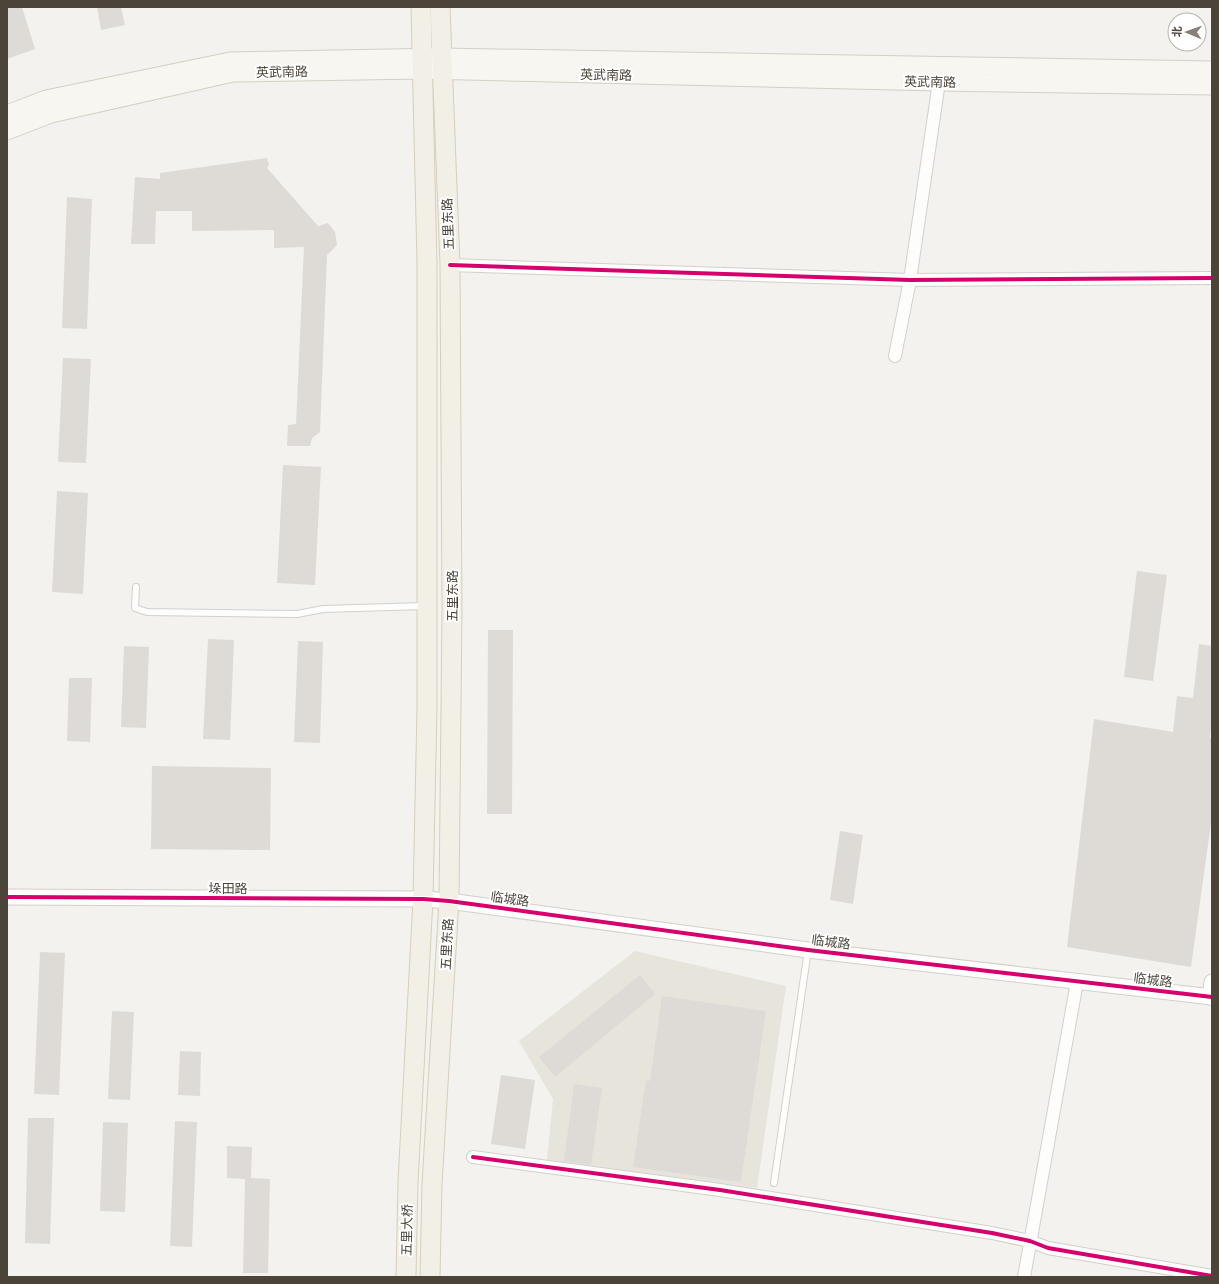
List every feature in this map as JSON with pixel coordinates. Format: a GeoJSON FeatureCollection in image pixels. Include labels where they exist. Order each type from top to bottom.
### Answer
{"type":"FeatureCollection","features":[{"type":"Feature","properties":{"kind":"main road","name":"五里东路"},"geometry":{"type":"LineString","coordinates":[[408,1182],[423,899],[427,709],[427,263],[421,64],[421,7]]}},
{"type":"Feature","properties":{"kind":"main road","name":"五里东路"},"geometry":{"type":"LineString","coordinates":[[432,1184],[449,901],[452,610],[450,265],[440,7]]}},
{"type":"Feature","properties":{"kind":"main road","name":"英武南路"},"geometry":{"type":"LineString","coordinates":[[7,114],[46,99],[230,61],[421,64],[1212,70]]}},
{"type":"Feature","properties":{"kind":"main road","name":"英武南路"},"geometry":{"type":"LineString","coordinates":[[7,131],[50,114],[233,73],[421,64]]}},
{"type":"Feature","properties":{"kind":"main road","name":"英武南路"},"geometry":{"type":"LineString","coordinates":[[442,64],[939,82],[1212,86]]}},
{"type":"Feature","properties":{"kind":"main road","name":"五里大桥"},"geometry":{"type":"LineString","coordinates":[[406,1277],[408,1182]]}},
{"type":"Feature","properties":{"kind":"main road","name":"五里大桥"},"geometry":{"type":"LineString","coordinates":[[430,1277],[432,1184]]}},
{"type":"Feature","properties":{"kind":"street"},"geometry":{"type":"LineString","coordinates":[[895,356],[910,280],[939,82]]}},
{"type":"Feature","properties":{"kind":"street"},"geometry":{"type":"LineString","coordinates":[[450,265],[910,280],[1212,278]]}},
{"type":"Feature","properties":{"kind":"street","name":"垛田路"},"geometry":{"type":"LineString","coordinates":[[7,897],[423,899],[449,901]]}},
{"type":"Feature","properties":{"kind":"street","name":"临城路"},"geometry":{"type":"LineString","coordinates":[[449,901],[808,950],[1211,997]]}},
{"type":"Feature","properties":{"kind":"street"},"geometry":{"type":"LineString","coordinates":[[1024,1277],[1077,982]]}},
{"type":"Feature","properties":{"kind":"street"},"geometry":{"type":"LineString","coordinates":[[1211,997],[1212,982]]}},
{"type":"Feature","properties":{"kind":"street"},"geometry":{"type":"LineString","coordinates":[[473,1156],[720,1190],[992,1233],[1030,1241],[1048,1248],[1212,1276]]}},
{"type":"Feature","properties":{"kind":"lane"},"geometry":{"type":"LineString","coordinates":[[136,587],[135,608],[148,612],[297,614],[323,609],[426,606]]}},
{"type":"Feature","properties":{"kind":"lane"},"geometry":{"type":"LineString","coordinates":[[774,1183],[808,950]]}},
{"type":"Feature","properties":{"kind":"shaded area"},"geometry":{"type":"Polygon","coordinates":[[[635,951],[786,986],[757,1188],[547,1160],[553,1099],[519,1041],[635,951]]]}},
{"type":"Feature","properties":{"kind":"building"},"geometry":{"type":"Polygon","coordinates":[[[7,7],[22,7],[35,49],[7,59],[7,7]]]}},
{"type":"Feature","properties":{"kind":"building"},"geometry":{"type":"Polygon","coordinates":[[[97,7],[121,7],[125,25],[101,30],[97,7]]]}},
{"type":"Feature","properties":{"kind":"building"},"geometry":{"type":"Polygon","coordinates":[[[267,158],[269,165],[267,168],[318,226],[328,223],[335,232],[337,245],[327,255],[320,432],[312,438],[310,446],[287,446],[288,425],[296,424],[304,247],[274,248],[274,230],[192,231],[192,211],[156,211],[155,244],[131,244],[135,177],[160,179],[160,173],[267,158]]]}},
{"type":"Feature","properties":{"kind":"building"},"geometry":{"type":"Polygon","coordinates":[[[67,197],[92,199],[87,329],[62,328],[67,197]]]}},
{"type":"Feature","properties":{"kind":"building"},"geometry":{"type":"Polygon","coordinates":[[[63,358],[91,359],[86,463],[58,462],[63,358]]]}},
{"type":"Feature","properties":{"kind":"building"},"geometry":{"type":"Polygon","coordinates":[[[283,465],[321,467],[315,585],[277,583],[283,465]]]}},
{"type":"Feature","properties":{"kind":"building"},"geometry":{"type":"Polygon","coordinates":[[[57,491],[88,493],[83,594],[52,592],[57,491]]]}},
{"type":"Feature","properties":{"kind":"building"},"geometry":{"type":"Polygon","coordinates":[[[1137,571],[1167,575],[1153,681],[1124,677],[1137,571]]]}},
{"type":"Feature","properties":{"kind":"building"},"geometry":{"type":"Polygon","coordinates":[[[488,630],[513,630],[512,814],[487,814],[488,630]]]}},
{"type":"Feature","properties":{"kind":"building"},"geometry":{"type":"Polygon","coordinates":[[[208,639],[234,640],[230,740],[203,739],[208,639]]]}},
{"type":"Feature","properties":{"kind":"building"},"geometry":{"type":"Polygon","coordinates":[[[298,641],[323,642],[320,743],[294,742],[298,641]]]}},
{"type":"Feature","properties":{"kind":"building"},"geometry":{"type":"Polygon","coordinates":[[[1199,644],[1212,646],[1212,718],[1210,738],[1212,738],[1212,816],[1191,967],[1067,947],[1094,719],[1173,732],[1177,696],[1193,698],[1199,644]]]}},
{"type":"Feature","properties":{"kind":"building"},"geometry":{"type":"Polygon","coordinates":[[[124,646],[149,647],[146,728],[121,727],[124,646]]]}},
{"type":"Feature","properties":{"kind":"building"},"geometry":{"type":"Polygon","coordinates":[[[69,678],[92,678],[90,742],[67,741],[69,678]]]}},
{"type":"Feature","properties":{"kind":"building"},"geometry":{"type":"Polygon","coordinates":[[[152,766],[271,768],[270,850],[151,849],[152,766]]]}},
{"type":"Feature","properties":{"kind":"building"},"geometry":{"type":"Polygon","coordinates":[[[840,831],[863,835],[853,904],[830,900],[840,831]]]}},
{"type":"Feature","properties":{"kind":"building"},"geometry":{"type":"Polygon","coordinates":[[[40,952],[65,953],[59,1095],[34,1094],[40,952]]]}},
{"type":"Feature","properties":{"kind":"building"},"geometry":{"type":"Polygon","coordinates":[[[640,975],[655,994],[555,1077],[539,1057],[640,975]]]}},
{"type":"Feature","properties":{"kind":"building"},"geometry":{"type":"Polygon","coordinates":[[[662,996],[766,1011],[741,1182],[633,1167],[646,1080],[650,1081],[662,996]]]}},
{"type":"Feature","properties":{"kind":"building"},"geometry":{"type":"Polygon","coordinates":[[[112,1011],[134,1012],[130,1100],[108,1099],[112,1011]]]}},
{"type":"Feature","properties":{"kind":"building"},"geometry":{"type":"Polygon","coordinates":[[[180,1051],[201,1052],[200,1096],[178,1095],[180,1051]]]}},
{"type":"Feature","properties":{"kind":"building"},"geometry":{"type":"Polygon","coordinates":[[[501,1075],[535,1080],[525,1149],[491,1144],[501,1075]]]}},
{"type":"Feature","properties":{"kind":"building"},"geometry":{"type":"Polygon","coordinates":[[[574,1084],[602,1088],[591,1165],[564,1161],[574,1084]]]}},
{"type":"Feature","properties":{"kind":"building"},"geometry":{"type":"Polygon","coordinates":[[[28,1118],[54,1118],[50,1244],[25,1243],[28,1118]]]}},
{"type":"Feature","properties":{"kind":"building"},"geometry":{"type":"Polygon","coordinates":[[[175,1121],[197,1122],[192,1247],[170,1246],[175,1121]]]}},
{"type":"Feature","properties":{"kind":"building"},"geometry":{"type":"Polygon","coordinates":[[[103,1122],[128,1123],[125,1212],[100,1211],[103,1122]]]}},
{"type":"Feature","properties":{"kind":"building"},"geometry":{"type":"Polygon","coordinates":[[[227,1146],[252,1147],[251,1178],[270,1179],[268,1273],[243,1273],[245,1179],[227,1178],[227,1146]]]}},
{"type":"Feature","properties":{"kind":"cycle path"},"geometry":{"type":"LineString","coordinates":[[450,265],[910,280],[1212,278]]}},
{"type":"Feature","properties":{"kind":"cycle path"},"geometry":{"type":"LineString","coordinates":[[7,897],[423,899],[449,901],[808,950],[1212,997]]}},
{"type":"Feature","properties":{"kind":"cycle path"},"geometry":{"type":"LineString","coordinates":[[473,1157],[720,1190],[992,1233],[1030,1241],[1048,1248],[1212,1276]]}}]}
